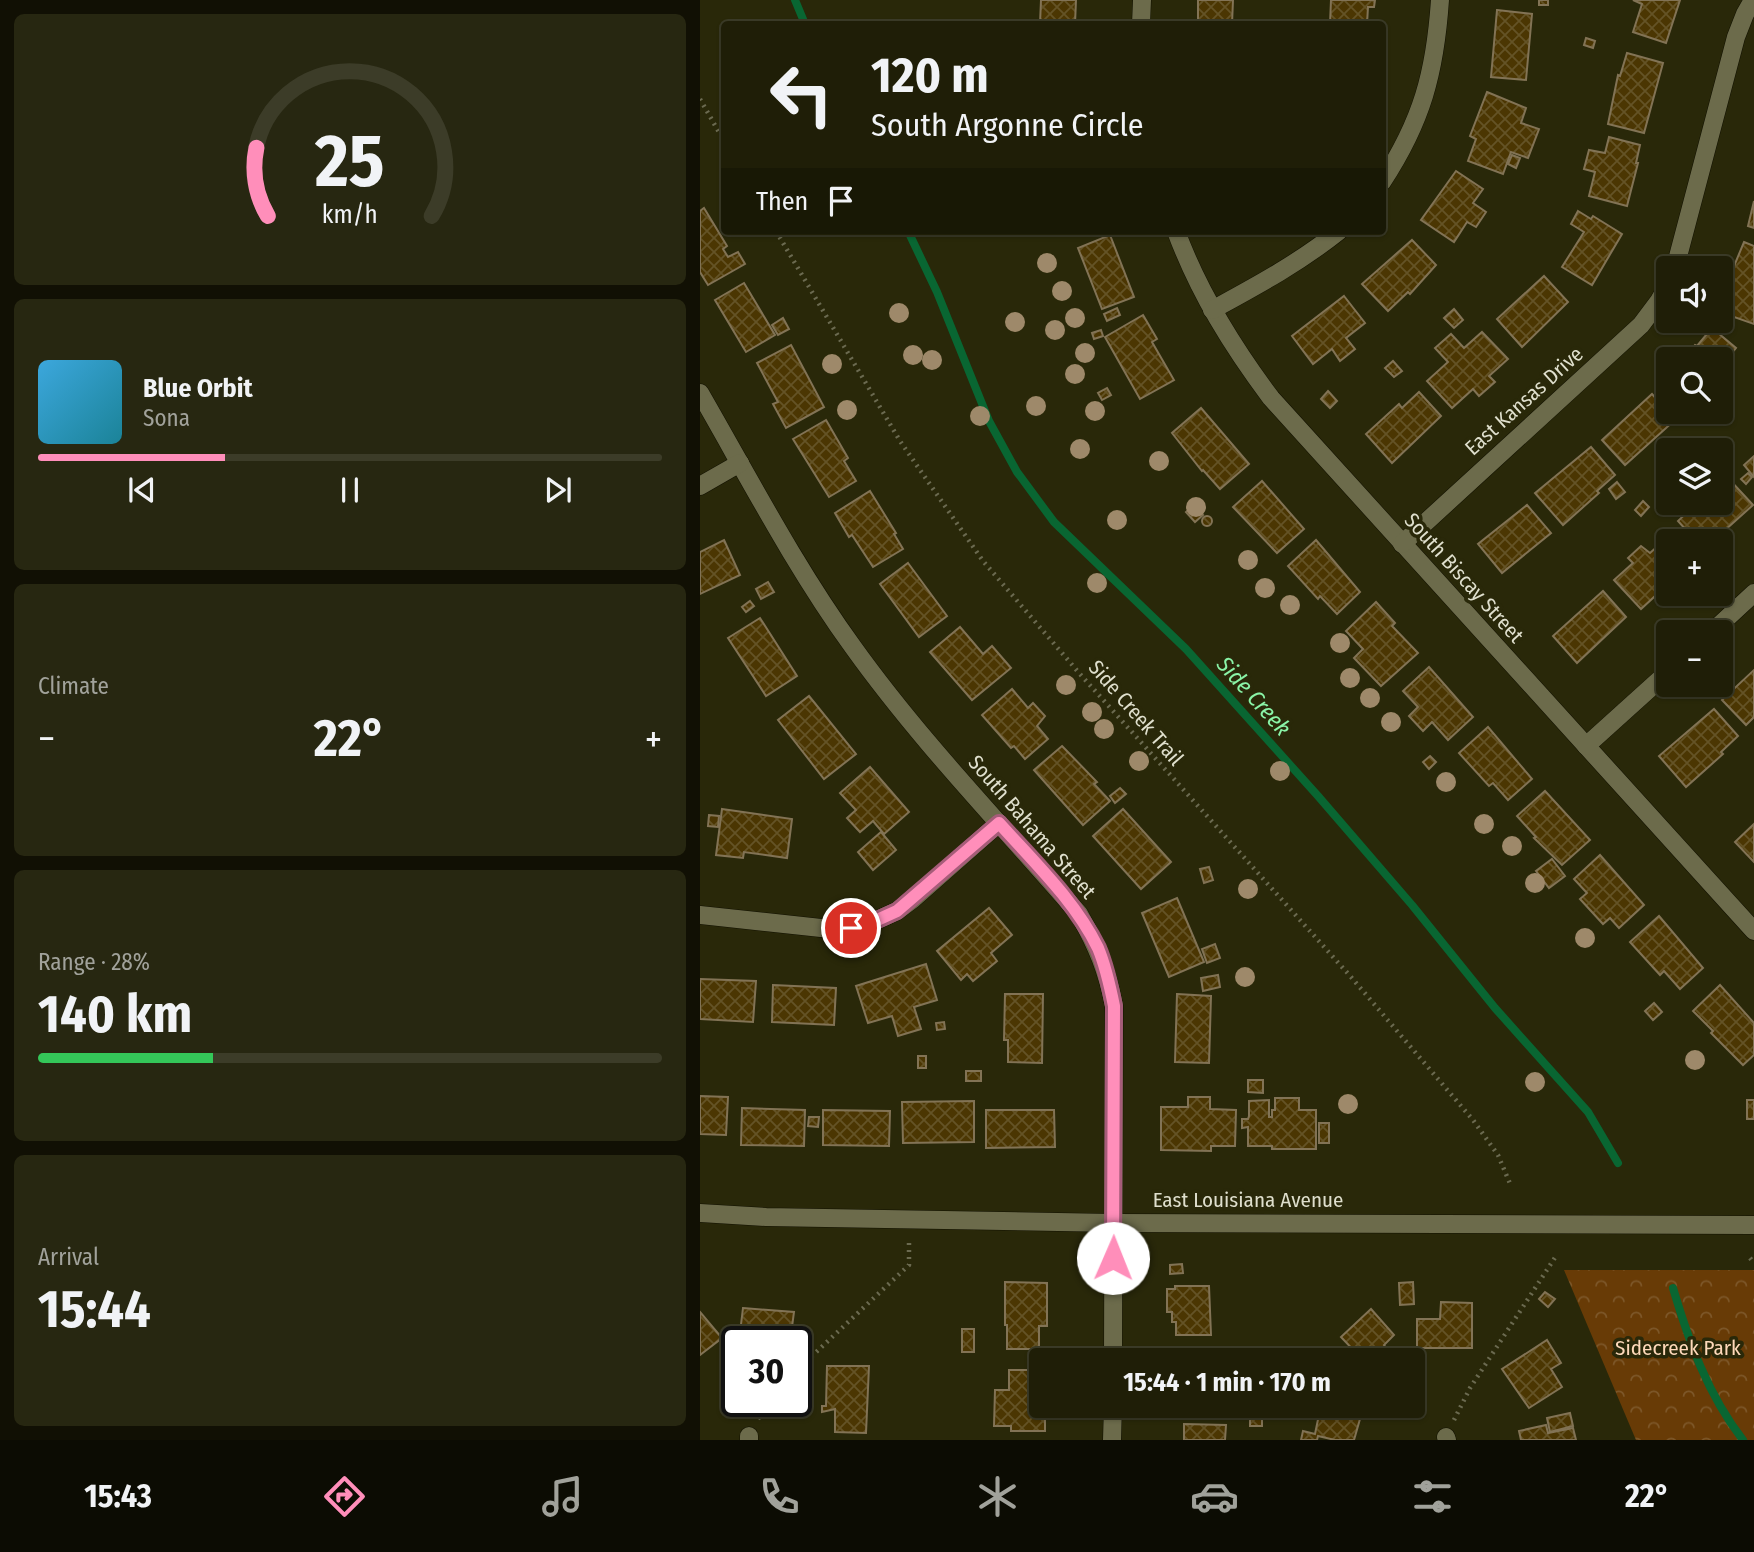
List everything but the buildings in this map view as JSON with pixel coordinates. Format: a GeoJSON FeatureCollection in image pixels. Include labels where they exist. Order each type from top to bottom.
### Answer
{"type":"FeatureCollection","features":[{"type":"Feature","properties":{"kind":"street"},"geometry":{"type":"LineString","coordinates":[[1141,21],[1142,0]]}},
{"type":"Feature","properties":{"kind":"street"},"geometry":{"type":"LineString","coordinates":[[1386,177],[1403,150],[1422,108],[1431,78],[1440,0]]}},
{"type":"Feature","properties":{"kind":"street"},"geometry":{"type":"LineString","coordinates":[[1678,256],[1736,37],[1753,0]]}},
{"type":"Feature","properties":{"kind":"street","name":"South Biscay Street"},"geometry":{"type":"LineString","coordinates":[[1178,235],[1186,258],[1212,310],[1235,350],[1271,398],[1754,931]]}},
{"type":"Feature","properties":{"kind":"street"},"geometry":{"type":"LineString","coordinates":[[1212,310],[1284,271],[1334,235]]}},
{"type":"Feature","properties":{"kind":"street","name":"East Kansas Drive"},"geometry":{"type":"LineString","coordinates":[[1402,544],[1641,325],[1656,305]]}},
{"type":"Feature","properties":{"kind":"street","name":"South Bahama Street"},"geometry":{"type":"LineString","coordinates":[[700,393],[796,560],[851,645],[899,707],[1079,914],[1098,949],[1114,1006],[1113,1348]]}},
{"type":"Feature","properties":{"kind":"street"},"geometry":{"type":"LineString","coordinates":[[700,486],[740,463]]}},
{"type":"Feature","properties":{"kind":"street"},"geometry":{"type":"LineString","coordinates":[[1725,620],[1754,593]]}},
{"type":"Feature","properties":{"kind":"street"},"geometry":{"type":"LineString","coordinates":[[1586,746],[1656,683]]}},
{"type":"Feature","properties":{"kind":"street"},"geometry":{"type":"LineString","coordinates":[[700,915],[821,928],[851,928],[875,921],[897,911],[913,899],[999,823]]}},
{"type":"Feature","properties":{"kind":"street","name":"East Louisiana Avenue"},"geometry":{"type":"LineString","coordinates":[[700,1213],[766,1217],[1114,1223],[1754,1225]]}},
{"type":"Feature","properties":{"kind":"street"},"geometry":{"type":"LineString","coordinates":[[1112,1440],[1113,1418]]}},
{"type":"Feature","properties":{"kind":"path"},"geometry":{"type":"LineString","coordinates":[[700,99],[721,136]]}},
{"type":"Feature","properties":{"kind":"path","name":"Side Creek Trail"},"geometry":{"type":"LineString","coordinates":[[778,235],[900,441],[983,561],[1473,1120],[1498,1155],[1511,1186]]}},
{"type":"Feature","properties":{"kind":"path"},"geometry":{"type":"LineString","coordinates":[[812,1356],[909,1265],[909,1219]]}},
{"type":"Feature","properties":{"kind":"path"},"geometry":{"type":"LineString","coordinates":[[1447,1438],[1470,1388],[1556,1256]]}},
{"type":"Feature","properties":{"kind":"green space","name":"Sidecreek Park"},"geometry":{"type":"Polygon","coordinates":[[[1564,1270],[1754,1270],[1754,1440],[1636,1440],[1564,1270]]]}},
{"type":"Feature","properties":{"kind":"waterway","name":"Side Creek"},"geometry":{"type":"LineString","coordinates":[[795,0],[804,21]]}},
{"type":"Feature","properties":{"kind":"waterway","name":"Side Creek"},"geometry":{"type":"LineString","coordinates":[[910,235],[937,292],[989,421],[1017,472],[1054,522],[1186,649],[1318,796],[1412,905],[1495,1008],[1588,1112],[1618,1163]]}},
{"type":"Feature","properties":{"kind":"waterway","name":"Side Creek"},"geometry":{"type":"LineString","coordinates":[[1673,1288],[1701,1367],[1720,1405],[1743,1440]]}},
{"type":"Feature","properties":{"kind":"route"},"geometry":{"type":"LineString","coordinates":[[851,928],[897,911],[999,823],[1079,914],[1098,949],[1114,1006],[1113,1258]]}}]}
